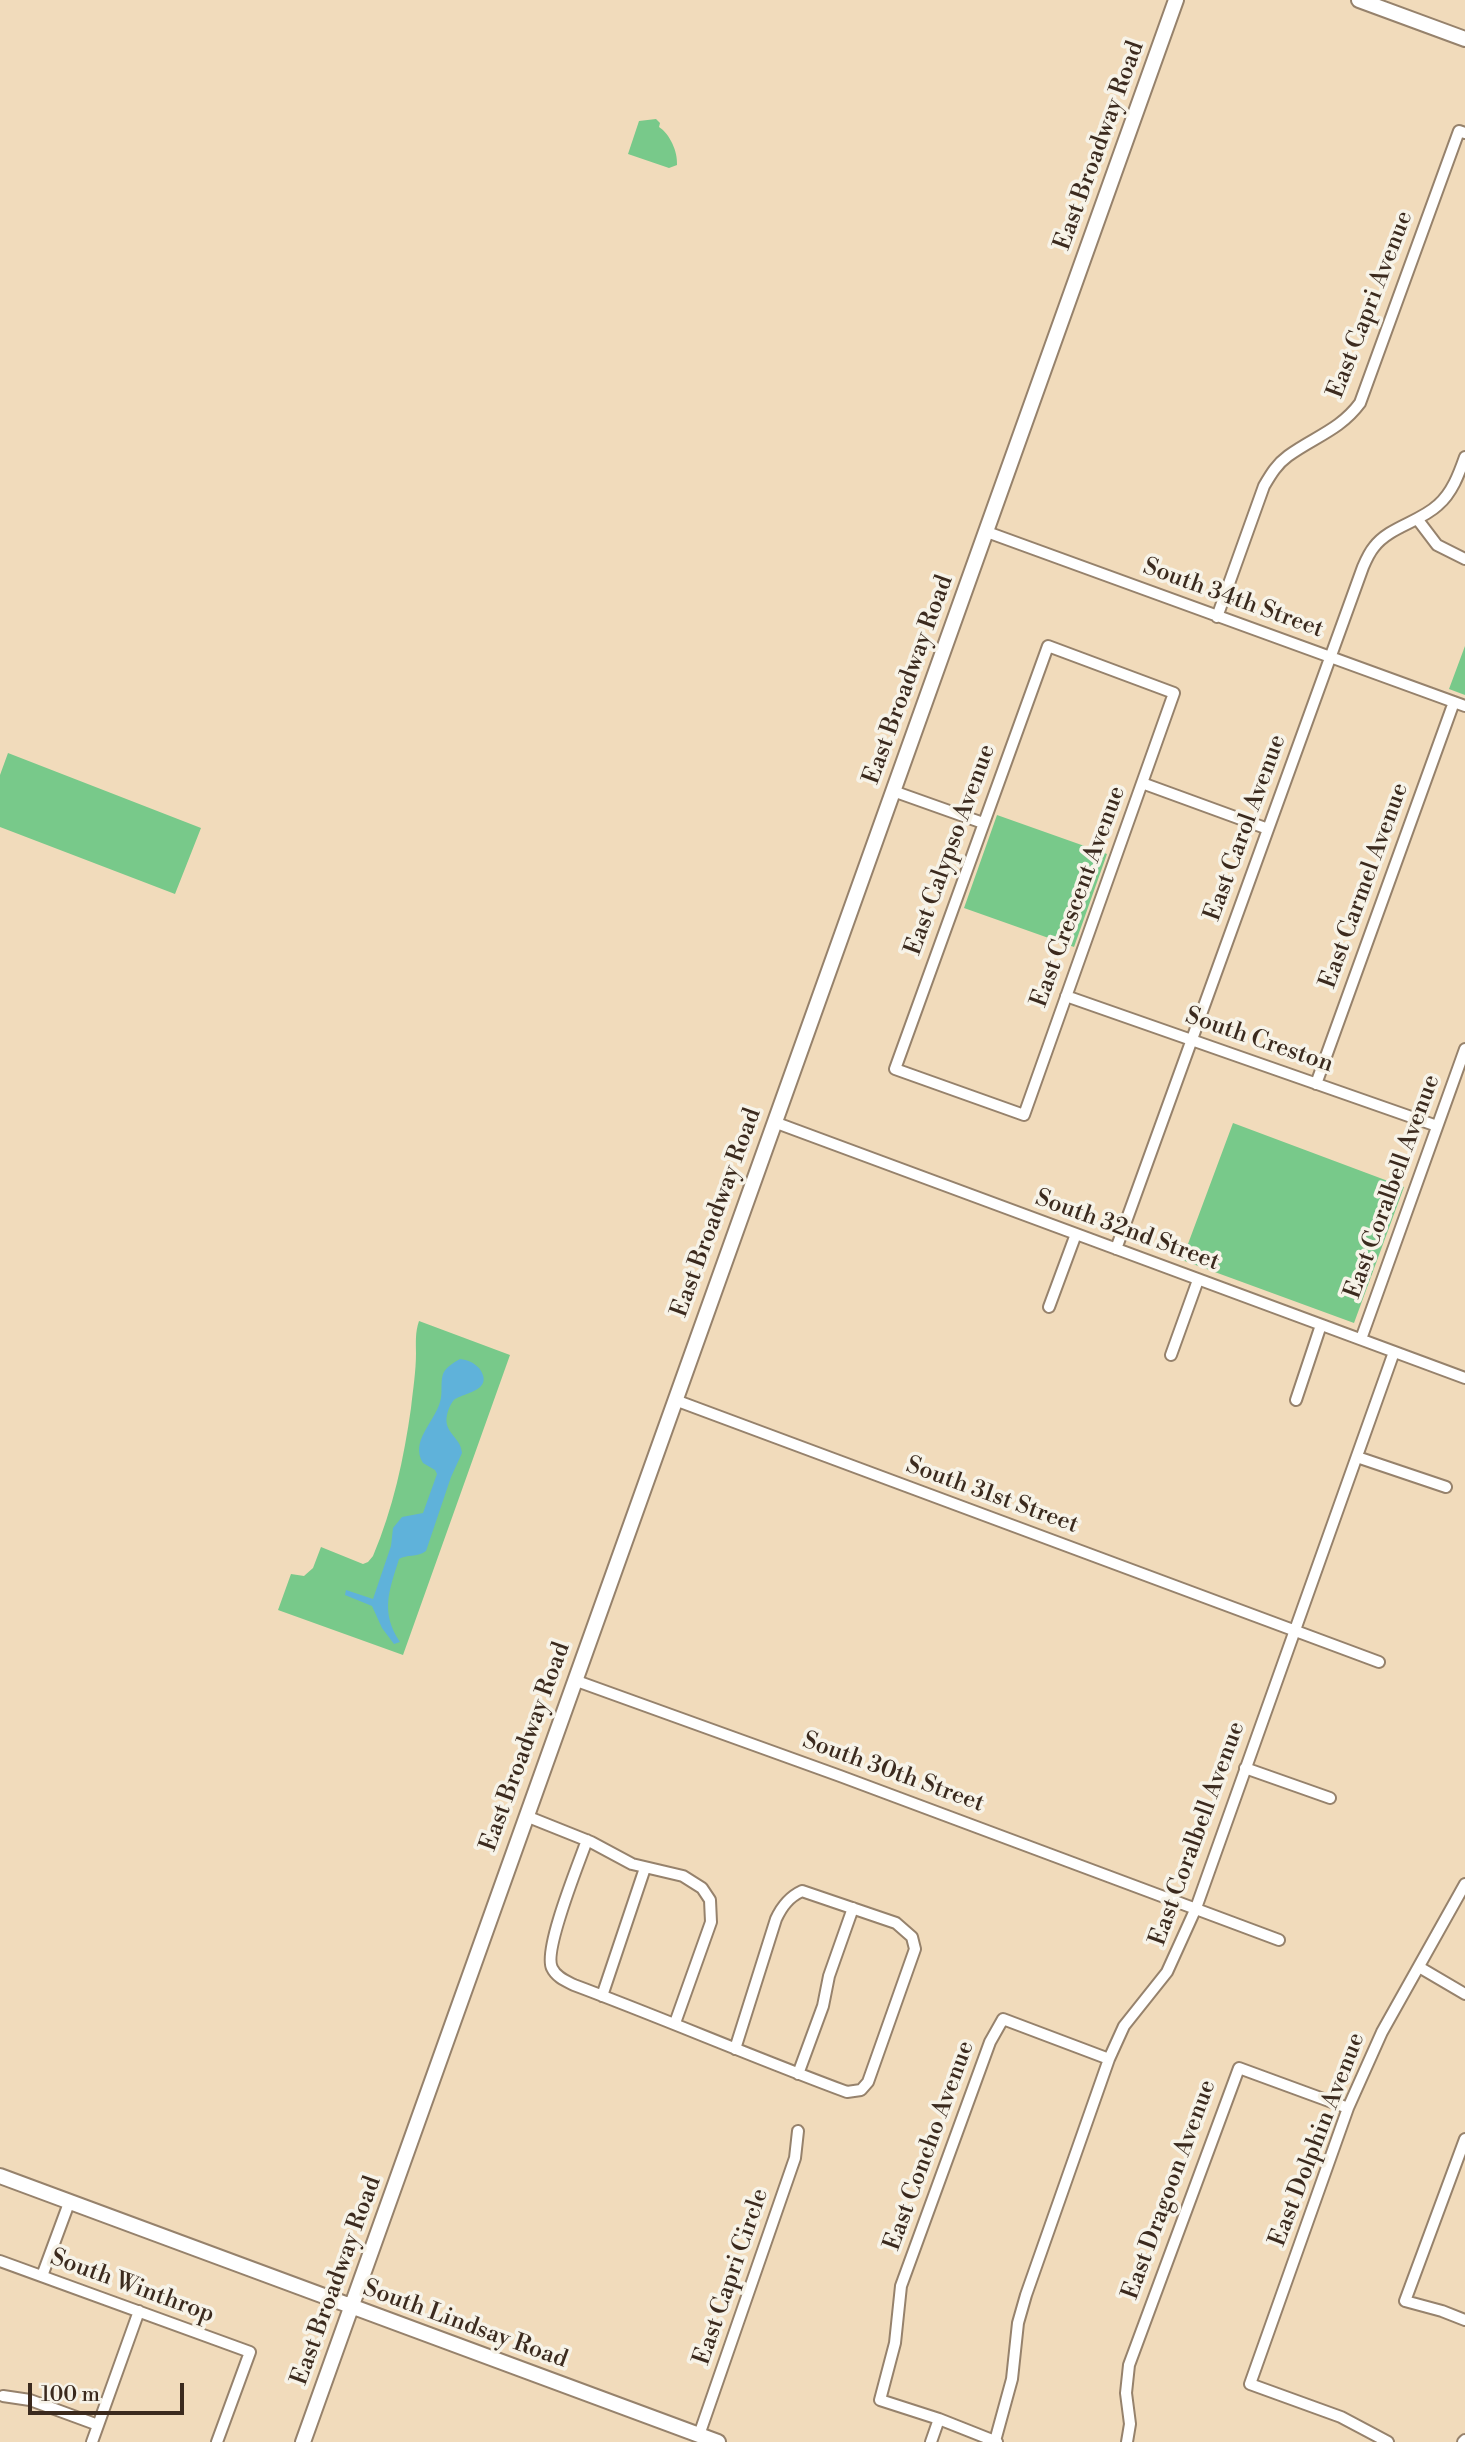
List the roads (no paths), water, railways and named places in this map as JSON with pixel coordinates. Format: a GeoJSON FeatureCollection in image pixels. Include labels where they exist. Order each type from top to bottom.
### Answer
{"type":"FeatureCollection","features":[{"type":"Feature","properties":{"kind":"main road","name":"East Broadway Road"},"geometry":{"type":"LineString","coordinates":[[303,2442],[1176,0]]}},
{"type":"Feature","properties":{"kind":"main road"},"geometry":{"type":"LineString","coordinates":[[1359,0],[1465,39]]}},
{"type":"Feature","properties":{"kind":"main road","name":"South Lindsay Road"},"geometry":{"type":"LineString","coordinates":[[0,2176],[718,2442]]}},
{"type":"Feature","properties":{"kind":"street","name":"East Capri Avenue"},"geometry":{"type":"LineString","coordinates":[[1216,617],[1264,486],[1274,468],[1288,456],[1348,418],[1360,403],[1462,132]]}},
{"type":"Feature","properties":{"kind":"street","name":"East Carol Avenue"},"geometry":{"type":"LineString","coordinates":[[1116,1249],[1363,566],[1374,546],[1392,532],[1418,520],[1440,505],[1456,481],[1465,457]]}},
{"type":"Feature","properties":{"kind":"street"},"geometry":{"type":"LineString","coordinates":[[1418,520],[1437,545],[1465,559]]}},
{"type":"Feature","properties":{"kind":"street","name":"South 34th Street"},"geometry":{"type":"LineString","coordinates":[[987,532],[1465,706]]}},
{"type":"Feature","properties":{"kind":"street","name":"East Crescent Avenue"},"geometry":{"type":"LineString","coordinates":[[1024,1115],[1174,693],[1048,646]]}},
{"type":"Feature","properties":{"kind":"street","name":"East Calypso Avenue"},"geometry":{"type":"LineString","coordinates":[[1024,1115],[895,1069],[1048,646]]}},
{"type":"Feature","properties":{"kind":"street","name":"East Carmel Avenue"},"geometry":{"type":"LineString","coordinates":[[1315,1084],[1454,702]]}},
{"type":"Feature","properties":{"kind":"street"},"geometry":{"type":"LineString","coordinates":[[1142,783],[1268,829]]}},
{"type":"Feature","properties":{"kind":"street"},"geometry":{"type":"LineString","coordinates":[[893,792],[982,823]]}},
{"type":"Feature","properties":{"kind":"street","name":"South Creston"},"geometry":{"type":"LineString","coordinates":[[1066,996],[1437,1126]]}},
{"type":"Feature","properties":{"kind":"street","name":"East Coralbell Avenue"},"geometry":{"type":"LineString","coordinates":[[1361,1339],[1465,1049]]}},
{"type":"Feature","properties":{"kind":"street","name":"South 32nd Street"},"geometry":{"type":"LineString","coordinates":[[774,1122],[1465,1378]]}},
{"type":"Feature","properties":{"kind":"street"},"geometry":{"type":"LineString","coordinates":[[1049,1307],[1076,1234]]}},
{"type":"Feature","properties":{"kind":"street"},"geometry":{"type":"LineString","coordinates":[[1171,1355],[1198,1280]]}},
{"type":"Feature","properties":{"kind":"street"},"geometry":{"type":"LineString","coordinates":[[1296,1400],[1321,1325]]}},
{"type":"Feature","properties":{"kind":"street","name":"East Coralbell Avenue"},"geometry":{"type":"LineString","coordinates":[[996,2442],[1012,2379],[1018,2323],[1026,2295],[1109,2059],[1124,2025],[1167,1972],[1196,1908],[1394,1352]]}},
{"type":"Feature","properties":{"kind":"street","name":"South 31st Street"},"geometry":{"type":"LineString","coordinates":[[675,1400],[1379,1662]]}},
{"type":"Feature","properties":{"kind":"street"},"geometry":{"type":"LineString","coordinates":[[1357,1457],[1446,1488]]}},
{"type":"Feature","properties":{"kind":"street","name":"South 30th Street"},"geometry":{"type":"LineString","coordinates":[[574,1681],[841,1776],[1279,1940]]}},
{"type":"Feature","properties":{"kind":"street"},"geometry":{"type":"LineString","coordinates":[[1245,1768],[1330,1798]]}},
{"type":"Feature","properties":{"kind":"street"},"geometry":{"type":"LineString","coordinates":[[526,1816],[587,1840],[632,1864],[683,1877],[702,1888],[710,1900],[711,1922],[675,2023]]}},
{"type":"Feature","properties":{"kind":"street"},"geometry":{"type":"LineString","coordinates":[[587,1840],[550,1955],[552,1968],[559,1977],[602,1996],[675,2023],[735,2049],[847,2092],[861,2090],[868,2082],[915,1949],[912,1937],[896,1923],[802,1891],[792,1895],[782,1908],[735,2049]]}},
{"type":"Feature","properties":{"kind":"street"},"geometry":{"type":"LineString","coordinates":[[602,1996],[645,1868]]}},
{"type":"Feature","properties":{"kind":"street","name":"East Dolphin Avenue"},"geometry":{"type":"LineString","coordinates":[[1388,2442],[1341,2417],[1250,2384],[1349,2108],[1382,2032],[1465,1884]]}},
{"type":"Feature","properties":{"kind":"street"},"geometry":{"type":"LineString","coordinates":[[798,2074],[823,2006],[829,1976],[853,1908]]}},
{"type":"Feature","properties":{"kind":"street"},"geometry":{"type":"LineString","coordinates":[[1419,1967],[1465,1994]]}},
{"type":"Feature","properties":{"kind":"street","name":"East Concho Avenue"},"geometry":{"type":"LineString","coordinates":[[939,2419],[880,2400],[895,2343],[901,2286],[990,2042],[1003,2019],[1109,2059]]}},
{"type":"Feature","properties":{"kind":"street","name":"East Dragoon Avenue"},"geometry":{"type":"LineString","coordinates":[[1127,2442],[1130,2424],[1126,2392],[1129,2365],[1239,2068],[1349,2108]]}},
{"type":"Feature","properties":{"kind":"street","name":"East Capri Circle"},"geometry":{"type":"LineString","coordinates":[[699,2435],[795,2158],[798,2132]]}},
{"type":"Feature","properties":{"kind":"street"},"geometry":{"type":"LineString","coordinates":[[1465,2139],[1405,2301],[1465,2320]]}},
{"type":"Feature","properties":{"kind":"street"},"geometry":{"type":"LineString","coordinates":[[42,2276],[69,2203]]}},
{"type":"Feature","properties":{"kind":"street","name":"South Winthrop"},"geometry":{"type":"LineString","coordinates":[[0,2261],[250,2351],[217,2442]]}},
{"type":"Feature","properties":{"kind":"street"},"geometry":{"type":"LineString","coordinates":[[92,2442],[139,2311]]}},
{"type":"Feature","properties":{"kind":"street"},"geometry":{"type":"LineString","coordinates":[[3,2396],[30,2400],[98,2425]]}},
{"type":"Feature","properties":{"kind":"street"},"geometry":{"type":"LineString","coordinates":[[931,2442],[939,2419],[996,2442]]}},
{"type":"Feature","properties":{"kind":"water"},"geometry":{"type":"Polygon","coordinates":[[[460,1359],[479,1368],[483,1382],[476,1390],[454,1400],[448,1411],[446,1421],[462,1453],[426,1551],[399,1559],[388,1601],[390,1621],[400,1642],[394,1644],[382,1628],[372,1606],[345,1595],[346,1590],[373,1599],[391,1546],[393,1528],[402,1517],[423,1513],[437,1474],[423,1463],[419,1447],[440,1402],[443,1374],[460,1359]]]}}]}
